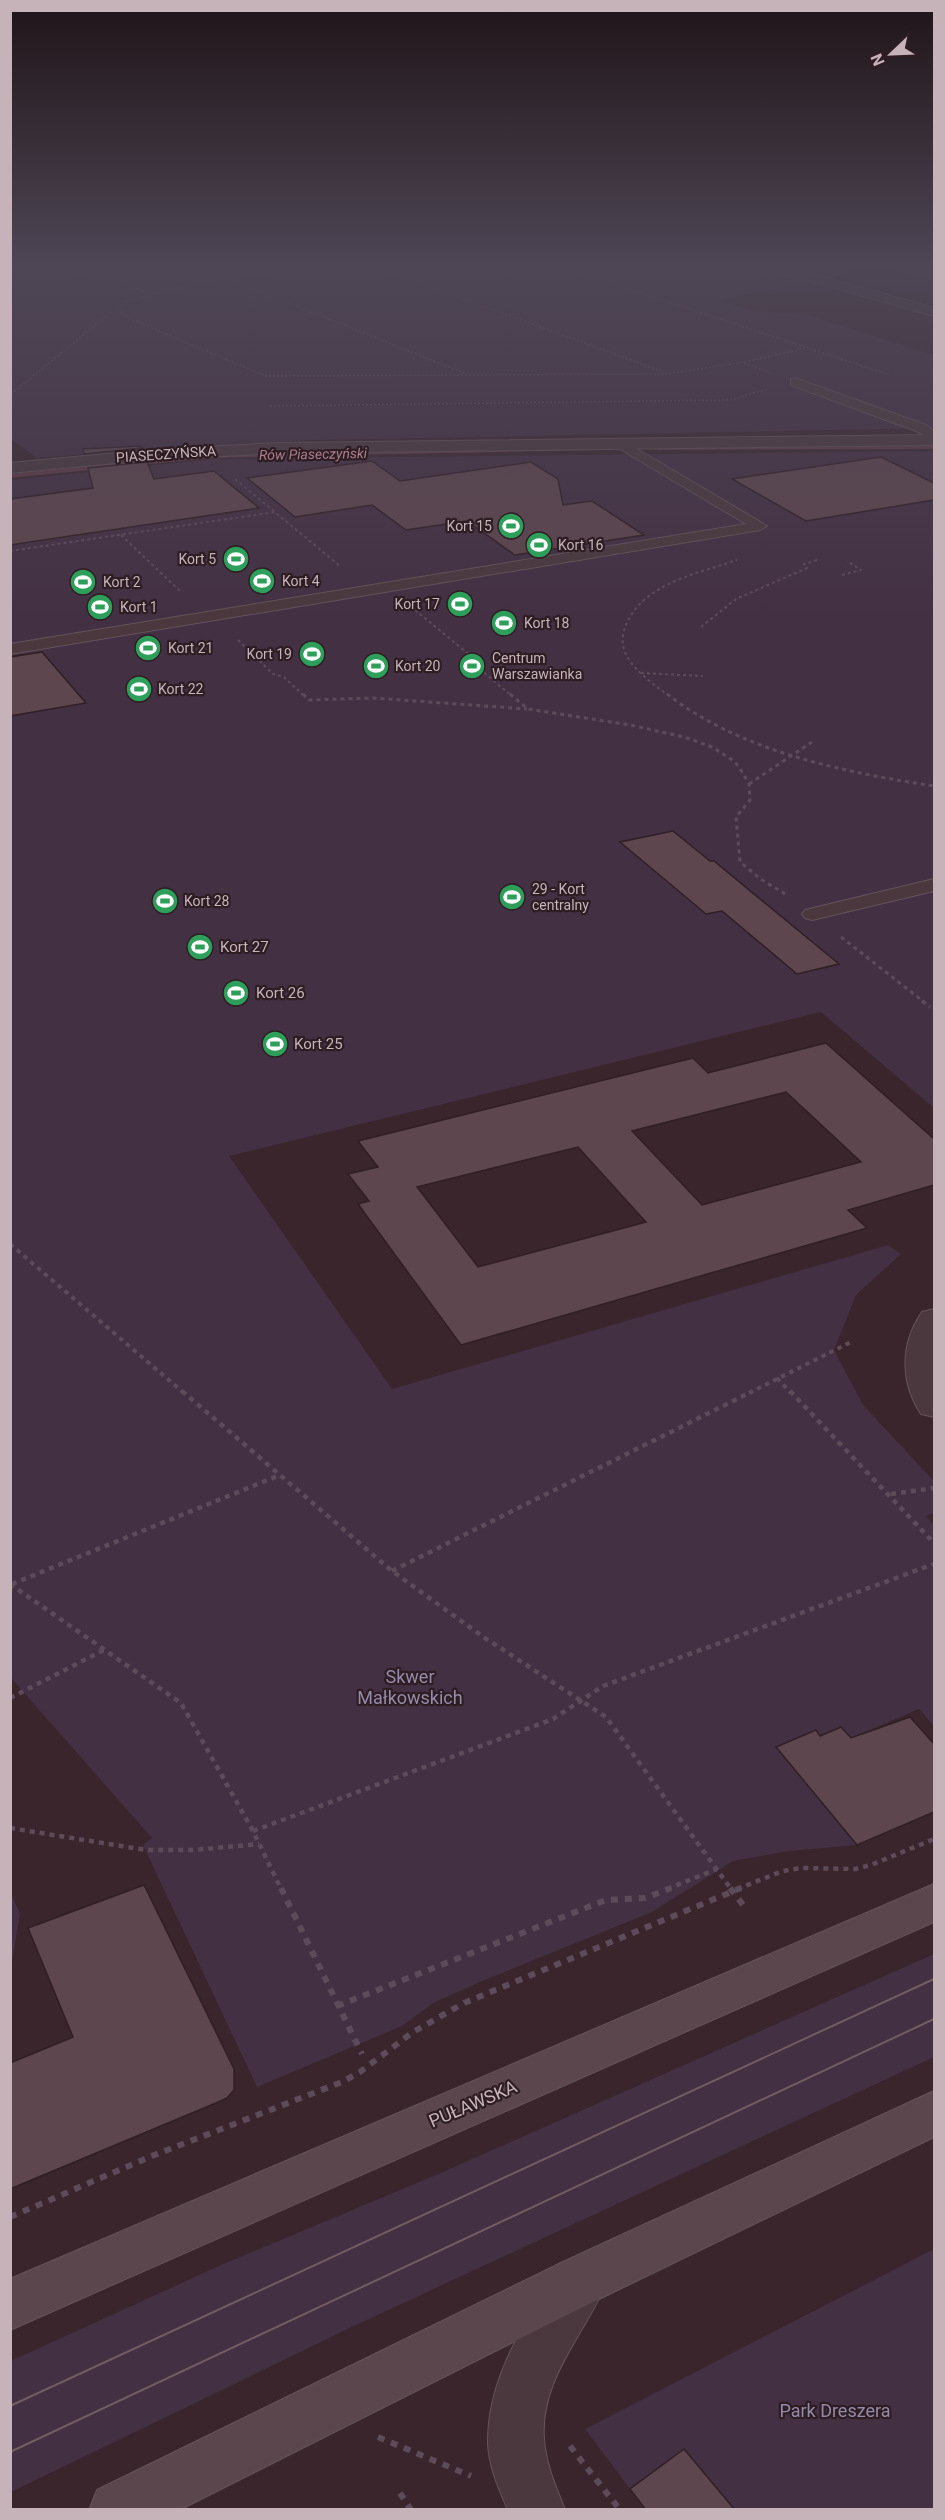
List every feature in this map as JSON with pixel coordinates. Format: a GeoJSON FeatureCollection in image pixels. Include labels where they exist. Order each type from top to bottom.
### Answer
{"type":"FeatureCollection","features":[{"type":"Feature","properties":{"kind":"main road","name":"PUŁAWSKA"},"geometry":{"type":"LineString","coordinates":[[10,2305],[934,1902]]}},
{"type":"Feature","properties":{"kind":"main road"},"geometry":{"type":"LineString","coordinates":[[117,2510],[582,2280],[934,2113]]}},
{"type":"Feature","properties":{"kind":"street","name":"PIASECZYŃSKA"},"geometry":{"type":"LineString","coordinates":[[10,468],[235,449],[934,438]]}},
{"type":"Feature","properties":{"kind":"street"},"geometry":{"type":"LineString","coordinates":[[934,1319],[926,1337],[922,1358],[924,1380],[934,1406]]}},
{"type":"Feature","properties":{"kind":"street"},"geometry":{"type":"LineString","coordinates":[[534,2505],[517,2454],[516,2415],[534,2357],[582,2280]]}},
{"type":"Feature","properties":{"kind":"lane"},"geometry":{"type":"LineString","coordinates":[[797,383],[921,428],[934,438]]}},
{"type":"Feature","properties":{"kind":"lane"},"geometry":{"type":"LineString","coordinates":[[10,649],[760,526],[620,443]]}},
{"type":"Feature","properties":{"kind":"lane"},"geometry":{"type":"LineString","coordinates":[[812,914],[934,885]]}},
{"type":"Feature","properties":{"kind":"path"},"geometry":{"type":"LineString","coordinates":[[11,394],[25,383]]}},
{"type":"Feature","properties":{"kind":"path"},"geometry":{"type":"LineString","coordinates":[[270,405],[730,400],[793,383]]}},
{"type":"Feature","properties":{"kind":"path"},"geometry":{"type":"LineString","coordinates":[[235,478],[342,568]]}},
{"type":"Feature","properties":{"kind":"path"},"geometry":{"type":"LineString","coordinates":[[10,551],[275,512]]}},
{"type":"Feature","properties":{"kind":"path"},"geometry":{"type":"LineString","coordinates":[[722,532],[753,551],[749,556],[658,591],[642,600],[628,618],[622,636],[623,648],[629,661],[674,701],[732,732],[794,754],[888,780],[934,786]]}},
{"type":"Feature","properties":{"kind":"path"},"geometry":{"type":"LineString","coordinates":[[121,535],[180,591]]}},
{"type":"Feature","properties":{"kind":"path"},"geometry":{"type":"LineString","coordinates":[[700,627],[723,606],[755,589],[807,568],[804,564],[818,560]]}},
{"type":"Feature","properties":{"kind":"path"},"geometry":{"type":"LineString","coordinates":[[842,574],[861,570],[846,561]]}},
{"type":"Feature","properties":{"kind":"path"},"geometry":{"type":"LineString","coordinates":[[386,587],[477,661],[476,666],[528,709]]}},
{"type":"Feature","properties":{"kind":"path"},"geometry":{"type":"LineString","coordinates":[[213,615],[273,674],[284,677],[309,700],[374,698],[528,709],[684,737],[712,747],[728,757],[741,770],[749,784],[750,800],[736,817],[740,862],[762,880]]}},
{"type":"Feature","properties":{"kind":"path"},"geometry":{"type":"LineString","coordinates":[[641,674],[703,676]]}},
{"type":"Feature","properties":{"kind":"path"},"geometry":{"type":"LineString","coordinates":[[749,784],[812,742]]}},
{"type":"Feature","properties":{"kind":"path"},"geometry":{"type":"LineString","coordinates":[[865,956],[930,1007]]}},
{"type":"Feature","properties":{"kind":"path"},"geometry":{"type":"LineString","coordinates":[[10,1244],[392,1571],[482,1636],[606,1717],[743,1905]]}},
{"type":"Feature","properties":{"kind":"path"},"geometry":{"type":"LineString","coordinates":[[392,1571],[853,1341]]}},
{"type":"Feature","properties":{"kind":"path"},"geometry":{"type":"LineString","coordinates":[[777,1378],[890,1494],[934,1543]]}},
{"type":"Feature","properties":{"kind":"path"},"geometry":{"type":"LineString","coordinates":[[11,1584],[280,1475]]}},
{"type":"Feature","properties":{"kind":"path"},"geometry":{"type":"LineString","coordinates":[[890,1494],[934,1488]]}},
{"type":"Feature","properties":{"kind":"path"},"geometry":{"type":"LineString","coordinates":[[253,1831],[554,1719],[603,1686],[934,1564]]}},
{"type":"Feature","properties":{"kind":"path"},"geometry":{"type":"LineString","coordinates":[[11,1584],[180,1703],[253,1831],[336,2006],[362,2054]]}},
{"type":"Feature","properties":{"kind":"path"},"geometry":{"type":"LineString","coordinates":[[10,1698],[104,1650]]}},
{"type":"Feature","properties":{"kind":"path"},"geometry":{"type":"LineString","coordinates":[[10,1828],[146,1850],[193,1850],[259,1844]]}},
{"type":"Feature","properties":{"kind":"path"},"geometry":{"type":"LineString","coordinates":[[10,2217],[152,2156],[342,2082],[360,2072],[413,2032],[464,2003],[732,1891],[783,1871],[802,1868],[855,1869],[871,1865],[934,1839]]}},
{"type":"Feature","properties":{"kind":"path"},"geometry":{"type":"LineString","coordinates":[[336,2006],[606,1900],[645,1898],[717,1869]]}},
{"type":"Feature","properties":{"kind":"path"},"geometry":{"type":"LineString","coordinates":[[316,2411],[534,2505]]}},
{"type":"Feature","properties":{"kind":"path"},"geometry":{"type":"LineString","coordinates":[[567,2442],[620,2510]]}},
{"type":"Feature","properties":{"kind":"path"},"geometry":{"type":"LineString","coordinates":[[400,2493],[411,2510]]}},
{"type":"Feature","properties":{"kind":"green space"},"geometry":{"type":"Polygon","coordinates":[[[11,383],[934,383],[934,428],[309,440],[142,450],[140,446],[84,449],[84,454],[37,458],[11,439],[11,383]]]}},
{"type":"Feature","properties":{"kind":"green space","name":"Skwer Małkowskich"},"geometry":{"type":"Polygon","coordinates":[[[934,451],[934,1108],[821,1012],[229,1156],[392,1389],[888,1245],[901,1254],[856,1295],[834,1350],[863,1405],[934,1481],[934,1513],[926,1516],[934,1525],[934,1726],[919,1709],[851,1738],[841,1727],[820,1736],[816,1730],[776,1747],[857,1845],[789,1851],[733,1861],[652,1912],[480,1982],[433,2003],[402,2026],[257,2087],[143,1845],[152,1838],[11,1678],[11,480],[213,459],[934,451]]]}},
{"type":"Feature","properties":{"kind":"green space"},"geometry":{"type":"Polygon","coordinates":[[[11,1893],[20,1914],[11,1969],[11,1893]]]}},
{"type":"Feature","properties":{"kind":"green space"},"geometry":{"type":"Polygon","coordinates":[[[934,1954],[934,2057],[356,2325],[11,2492],[11,2361],[221,2265],[443,2172],[934,1954]]]}},
{"type":"Feature","properties":{"kind":"green space","name":"Park Dreszera"},"geometry":{"type":"Polygon","coordinates":[[[934,2249],[934,2509],[735,2509],[684,2449],[630,2489],[585,2429],[934,2249]]]}},
{"type":"Feature","properties":{"kind":"building"},"geometry":{"type":"Polygon","coordinates":[[[140,446],[142,448],[84,454],[83,449],[140,446]]]}},
{"type":"Feature","properties":{"kind":"building"},"geometry":{"type":"Polygon","coordinates":[[[881,457],[934,483],[934,500],[806,521],[732,479],[881,457]]]}},
{"type":"Feature","properties":{"kind":"building"},"geometry":{"type":"Polygon","coordinates":[[[372,461],[400,481],[531,462],[558,479],[563,505],[592,501],[644,535],[515,555],[467,521],[406,530],[372,505],[295,517],[247,478],[372,461]]]}},
{"type":"Feature","properties":{"kind":"building"},"geometry":{"type":"Polygon","coordinates":[[[147,462],[154,479],[214,471],[259,508],[10,545],[10,499],[93,488],[88,468],[147,462]]]}},
{"type":"Feature","properties":{"kind":"building"},"geometry":{"type":"Polygon","coordinates":[[[42,652],[86,703],[10,716],[10,657],[42,652]]]}},
{"type":"Feature","properties":{"kind":"building"},"geometry":{"type":"Polygon","coordinates":[[[673,831],[710,861],[714,861],[839,964],[797,974],[722,911],[706,914],[620,842],[673,831]]]}},
{"type":"Feature","properties":{"kind":"building"},"geometry":{"type":"Polygon","coordinates":[[[826,1043],[934,1139],[934,1185],[848,1210],[867,1228],[461,1345],[358,1204],[369,1201],[348,1174],[378,1167],[358,1141],[693,1058],[708,1073],[826,1043]],[[786,1092],[632,1131],[702,1205],[861,1162],[786,1092]],[[578,1147],[417,1187],[478,1267],[646,1222],[578,1147]]]}},
{"type":"Feature","properties":{"kind":"building"},"geometry":{"type":"Polygon","coordinates":[[[910,1717],[934,1744],[934,1812],[857,1845],[776,1747],[816,1730],[820,1736],[841,1727],[851,1738],[910,1717]]]}},
{"type":"Feature","properties":{"kind":"building"},"geometry":{"type":"Polygon","coordinates":[[[144,1885],[234,2069],[234,2090],[227,2098],[216,2103],[10,2189],[10,2063],[73,2037],[28,1928],[144,1885]]]}},
{"type":"Feature","properties":{"kind":"building"},"geometry":{"type":"Polygon","coordinates":[[[684,2449],[735,2510],[646,2510],[630,2489],[684,2449]]]}},
{"type":"Feature","properties":{"kind":"waterway","name":"Rów Piaseczyński"},"geometry":{"type":"LineString","coordinates":[[658,448],[934,447]]}},
{"type":"Feature","properties":{"kind":"waterway","name":"Rów Piaseczyński"},"geometry":{"type":"LineString","coordinates":[[10,476],[210,456],[588,449]]}},
{"type":"Feature","properties":{"kind":"tram line"},"geometry":{"type":"LineString","coordinates":[[10,2406],[934,1979]]}},
{"type":"Feature","properties":{"kind":"tram line"},"geometry":{"type":"LineString","coordinates":[[10,2452],[934,2019]]}},
{"type":"Feature","properties":{"kind":"place","name":"Kort 15"},"geometry":{"type":"Point","coordinates":[511,526]}},
{"type":"Feature","properties":{"kind":"place","name":"Kort 16"},"geometry":{"type":"Point","coordinates":[539,545]}},
{"type":"Feature","properties":{"kind":"place","name":"Kort 5"},"geometry":{"type":"Point","coordinates":[236,559]}},
{"type":"Feature","properties":{"kind":"place","name":"Kort 4"},"geometry":{"type":"Point","coordinates":[262,581]}},
{"type":"Feature","properties":{"kind":"place","name":"Kort 2"},"geometry":{"type":"Point","coordinates":[83,582]}},
{"type":"Feature","properties":{"kind":"place","name":"Kort 17"},"geometry":{"type":"Point","coordinates":[460,604]}},
{"type":"Feature","properties":{"kind":"place","name":"Kort 1"},"geometry":{"type":"Point","coordinates":[100,607]}},
{"type":"Feature","properties":{"kind":"place","name":"Kort 18"},"geometry":{"type":"Point","coordinates":[504,623]}},
{"type":"Feature","properties":{"kind":"place","name":"Kort 21"},"geometry":{"type":"Point","coordinates":[148,648]}},
{"type":"Feature","properties":{"kind":"place","name":"Kort 19"},"geometry":{"type":"Point","coordinates":[312,654]}},
{"type":"Feature","properties":{"kind":"place","name":"Kort 20"},"geometry":{"type":"Point","coordinates":[376,666]}},
{"type":"Feature","properties":{"kind":"place","name":"Centrum Warszawianka"},"geometry":{"type":"Point","coordinates":[472,666]}},
{"type":"Feature","properties":{"kind":"place","name":"Kort 22"},"geometry":{"type":"Point","coordinates":[139,689]}},
{"type":"Feature","properties":{"kind":"place","name":"29 - Kort centralny"},"geometry":{"type":"Point","coordinates":[512,897]}},
{"type":"Feature","properties":{"kind":"place","name":"Kort 28"},"geometry":{"type":"Point","coordinates":[165,901]}},
{"type":"Feature","properties":{"kind":"place","name":"Kort 27"},"geometry":{"type":"Point","coordinates":[200,947]}},
{"type":"Feature","properties":{"kind":"place","name":"Kort 26"},"geometry":{"type":"Point","coordinates":[236,993]}},
{"type":"Feature","properties":{"kind":"place","name":"Kort 25"},"geometry":{"type":"Point","coordinates":[275,1044]}}]}
